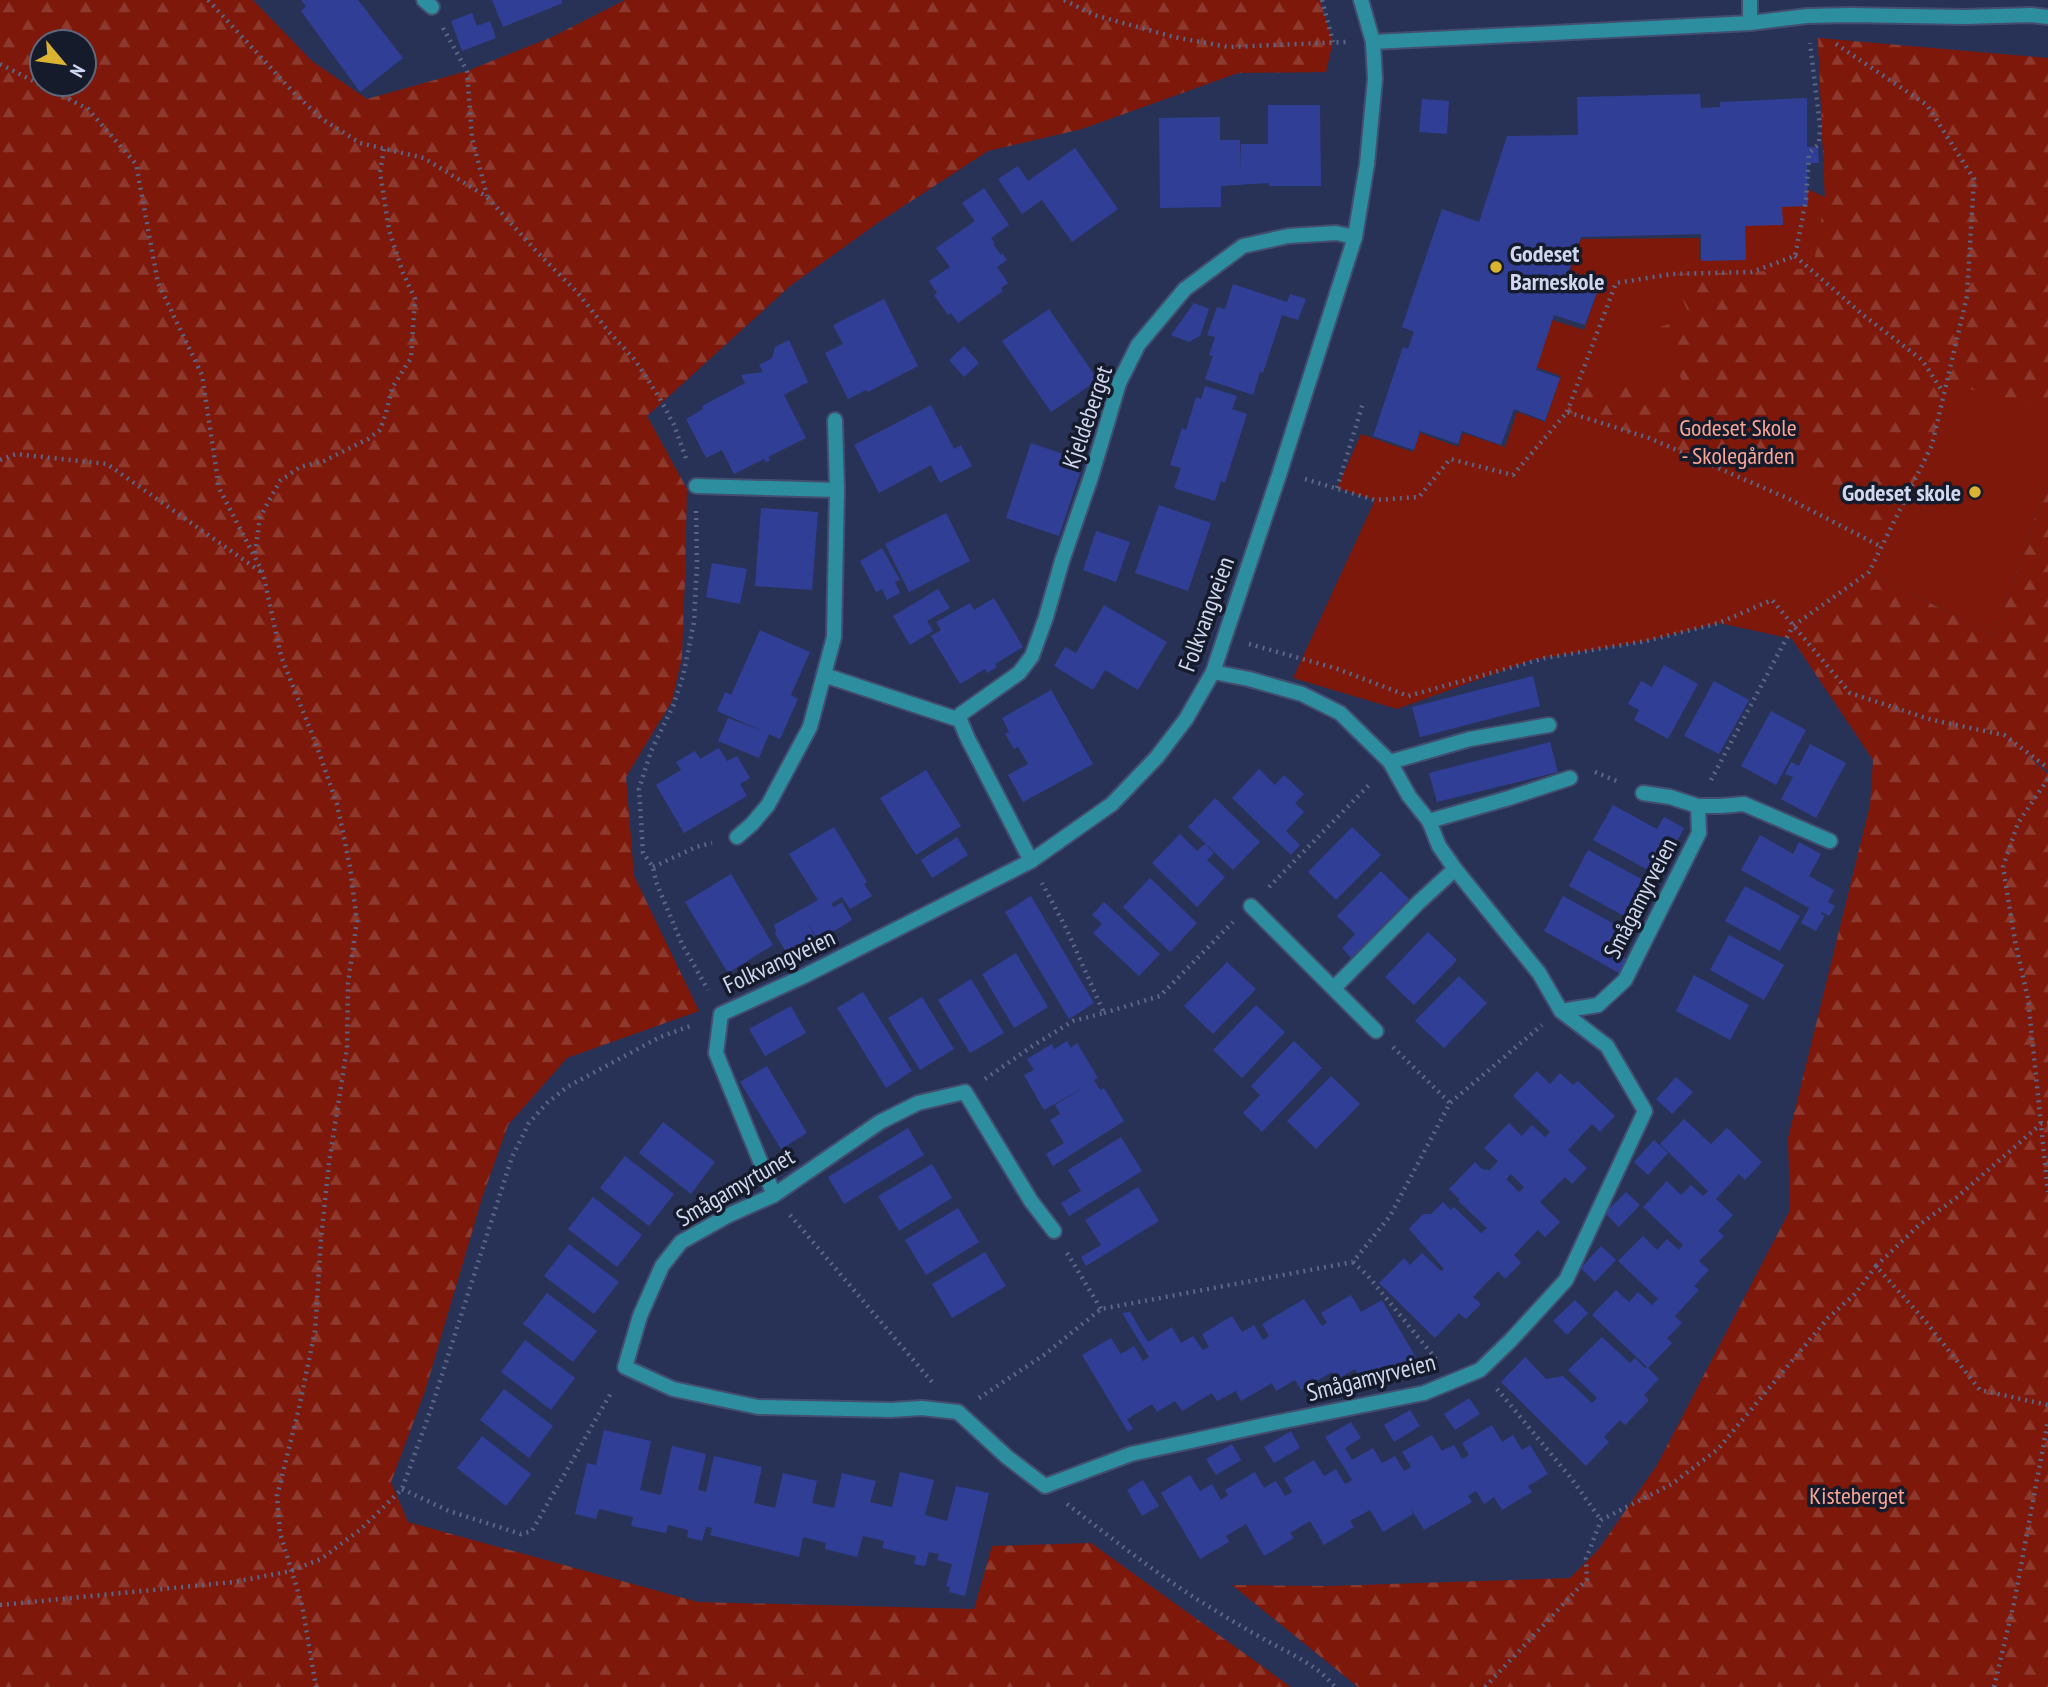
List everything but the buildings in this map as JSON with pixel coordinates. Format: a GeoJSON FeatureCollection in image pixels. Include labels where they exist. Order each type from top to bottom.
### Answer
{"type":"FeatureCollection","features":[{"type":"Feature","properties":{"kind":"street","name":"Folkvangveien"},"geometry":{"type":"LineString","coordinates":[[774,1195],[716,1053],[721,1014],[802,977],[1031,861],[1112,804],[1157,757],[1186,719],[1213,672],[1355,237],[1367,164],[1375,79],[1373,42],[1362,0]]}},
{"type":"Feature","properties":{"kind":"street"},"geometry":{"type":"LineString","coordinates":[[1750,0],[1750,23]]}},
{"type":"Feature","properties":{"kind":"street"},"geometry":{"type":"LineString","coordinates":[[1373,42],[1750,23],[1807,16],[2048,17]]}},
{"type":"Feature","properties":{"kind":"street","name":"Kjeldeberget"},"geometry":{"type":"LineString","coordinates":[[960,720],[961,714],[1018,673],[1032,656],[1119,383],[1138,345],[1185,289],[1243,246],[1288,236],[1312,234],[1336,233],[1355,237]]}},
{"type":"Feature","properties":{"kind":"street"},"geometry":{"type":"LineString","coordinates":[[737,837],[768,805],[810,727],[834,637],[835,419]]}},
{"type":"Feature","properties":{"kind":"street"},"geometry":{"type":"LineString","coordinates":[[696,486],[836,490]]}},
{"type":"Feature","properties":{"kind":"street","name":"Smågamyrveien"},"geometry":{"type":"LineString","coordinates":[[1045,1486],[1131,1454],[1424,1393],[1480,1370],[1566,1280],[1645,1111],[1607,1046],[1561,1011],[1539,974],[1455,869],[1439,846],[1429,821],[1409,796],[1390,762],[1340,713],[1302,694],[1249,678],[1213,672]]}},
{"type":"Feature","properties":{"kind":"street"},"geometry":{"type":"LineString","coordinates":[[824,675],[960,720],[1031,861]]}},
{"type":"Feature","properties":{"kind":"street"},"geometry":{"type":"LineString","coordinates":[[1390,762],[1470,739],[1549,725]]}},
{"type":"Feature","properties":{"kind":"street"},"geometry":{"type":"LineString","coordinates":[[1429,821],[1570,778]]}},
{"type":"Feature","properties":{"kind":"street"},"geometry":{"type":"LineString","coordinates":[[1643,793],[1670,797],[1698,806],[1744,804],[1830,841]]}},
{"type":"Feature","properties":{"kind":"street","name":"Smågamyrveien"},"geometry":{"type":"LineString","coordinates":[[1561,1011],[1598,1005],[1625,980],[1699,833],[1698,806]]}},
{"type":"Feature","properties":{"kind":"street"},"geometry":{"type":"LineString","coordinates":[[1334,988],[1455,869]]}},
{"type":"Feature","properties":{"kind":"street"},"geometry":{"type":"LineString","coordinates":[[1251,906],[1376,1031]]}},
{"type":"Feature","properties":{"kind":"street"},"geometry":{"type":"LineString","coordinates":[[965,1092],[1031,1201],[1054,1231]]}},
{"type":"Feature","properties":{"kind":"street","name":"Smågamyrtunet"},"geometry":{"type":"LineString","coordinates":[[625,1367],[640,1316],[662,1266],[681,1242],[729,1215],[774,1195],[880,1122],[918,1103],[965,1092]]}},
{"type":"Feature","properties":{"kind":"street"},"geometry":{"type":"LineString","coordinates":[[625,1367],[673,1389],[758,1407],[891,1410],[922,1408],[958,1412],[1007,1457],[1045,1486]]}},
{"type":"Feature","properties":{"kind":"path"},"geometry":{"type":"LineString","coordinates":[[0,1605],[234,1582],[291,1571],[321,1559],[361,1529],[402,1489],[430,1412],[512,1157],[528,1122],[567,1087],[660,1037],[721,1014],[682,944],[656,883],[653,867],[643,853],[639,789],[651,751],[673,706],[683,676],[694,622],[697,564],[696,486],[674,425],[635,360],[577,292],[487,197],[424,158],[360,143],[322,118],[295,94],[208,0]]}},
{"type":"Feature","properties":{"kind":"path"},"geometry":{"type":"LineString","coordinates":[[1064,0],[1094,15],[1174,37],[1228,47],[1373,42]]}},
{"type":"Feature","properties":{"kind":"path"},"geometry":{"type":"LineString","coordinates":[[1322,0],[1333,42]]}},
{"type":"Feature","properties":{"kind":"path"},"geometry":{"type":"LineString","coordinates":[[428,4],[467,71],[472,138],[487,197]]}},
{"type":"Feature","properties":{"kind":"path"},"geometry":{"type":"LineString","coordinates":[[1795,256],[1806,200],[1809,153],[1819,144],[1820,126],[1807,16]]}},
{"type":"Feature","properties":{"kind":"path"},"geometry":{"type":"LineString","coordinates":[[1698,806],[1793,626],[1869,572],[1931,445],[1966,296],[1975,179],[1927,105],[1828,38],[1807,16]]}},
{"type":"Feature","properties":{"kind":"path"},"geometry":{"type":"LineString","coordinates":[[0,64],[88,109],[136,164],[158,283],[202,375],[219,488],[263,573],[281,656],[337,804],[350,867],[357,921],[348,982],[346,1048],[329,1163],[315,1331],[299,1408],[276,1496],[280,1533],[302,1605],[316,1687]]}},
{"type":"Feature","properties":{"kind":"path"},"geometry":{"type":"LineString","coordinates":[[254,555],[260,517],[280,481],[300,467],[324,461],[380,430],[392,388],[411,358],[415,299],[403,274],[389,230],[380,172],[384,149]]}},
{"type":"Feature","properties":{"kind":"path"},"geometry":{"type":"LineString","coordinates":[[1795,256],[1862,314],[1922,360],[1944,393]]}},
{"type":"Feature","properties":{"kind":"path"},"geometry":{"type":"LineString","coordinates":[[1279,475],[1308,480],[1375,500],[1419,497],[1450,459],[1513,475],[1567,412],[1616,283],[1672,274],[1752,272],[1795,256]]}},
{"type":"Feature","properties":{"kind":"path"},"geometry":{"type":"LineString","coordinates":[[1337,488],[1363,403]]}},
{"type":"Feature","properties":{"kind":"path"},"geometry":{"type":"LineString","coordinates":[[1567,412],[1660,443],[1787,498],[1882,547]]}},
{"type":"Feature","properties":{"kind":"path"},"geometry":{"type":"LineString","coordinates":[[0,460],[16,454],[107,464],[263,573]]}},
{"type":"Feature","properties":{"kind":"path"},"geometry":{"type":"LineString","coordinates":[[1224,638],[1335,668],[1408,696],[1545,658],[1646,641],[1719,623],[1772,600],[1850,693],[1932,720],[2004,736],[2048,768]]}},
{"type":"Feature","properties":{"kind":"path"},"geometry":{"type":"LineString","coordinates":[[2048,779],[2018,823],[2003,867],[2028,999],[2048,1192]]}},
{"type":"Feature","properties":{"kind":"path"},"geometry":{"type":"LineString","coordinates":[[653,867],[695,847],[737,837]]}},
{"type":"Feature","properties":{"kind":"path"},"geometry":{"type":"LineString","coordinates":[[965,1092],[1073,1021],[1104,1013],[1067,930],[1031,861]]}},
{"type":"Feature","properties":{"kind":"path"},"geometry":{"type":"LineString","coordinates":[[774,1195],[958,1412],[1044,1355],[1101,1309],[1353,1262],[1390,1216],[1450,1102],[1561,1011]]}},
{"type":"Feature","properties":{"kind":"path"},"geometry":{"type":"LineString","coordinates":[[1376,1031],[1450,1102]]}},
{"type":"Feature","properties":{"kind":"path"},"geometry":{"type":"LineString","coordinates":[[1485,1687],[1587,1579],[1587,1559],[1601,1520],[1672,1485],[1718,1449],[1828,1318],[1855,1294],[1875,1266],[1919,1225],[1956,1198],[2041,1124],[2048,1124]]}},
{"type":"Feature","properties":{"kind":"path"},"geometry":{"type":"LineString","coordinates":[[1054,1231],[1101,1309]]}},
{"type":"Feature","properties":{"kind":"path"},"geometry":{"type":"LineString","coordinates":[[1353,1262],[1368,1276],[1433,1354],[1450,1382]]}},
{"type":"Feature","properties":{"kind":"path"},"geometry":{"type":"LineString","coordinates":[[1875,1266],[1926,1322],[1980,1390],[2048,1405]]}},
{"type":"Feature","properties":{"kind":"path"},"geometry":{"type":"LineString","coordinates":[[402,1489],[449,1511],[521,1534],[532,1531],[625,1367]]}},
{"type":"Feature","properties":{"kind":"path"},"geometry":{"type":"LineString","coordinates":[[1480,1370],[1571,1478],[1601,1520]]}},
{"type":"Feature","properties":{"kind":"path"},"geometry":{"type":"LineString","coordinates":[[1994,1687],[2014,1603],[2048,1421]]}},
{"type":"Feature","properties":{"kind":"path"},"geometry":{"type":"LineString","coordinates":[[1045,1486],[1119,1545],[1198,1599],[1303,1660],[1335,1687]]}},
{"type":"Feature","properties":{"kind":"green space"},"geometry":{"type":"Polygon","coordinates":[[[0,0],[253,0],[312,61],[367,99],[467,71],[552,37],[625,0],[1320,0],[1333,42],[1326,72],[1238,73],[1082,129],[988,151],[879,222],[790,286],[647,416],[687,489],[685,577],[682,657],[672,701],[626,777],[634,876],[699,1011],[567,1058],[508,1125],[483,1195],[425,1391],[391,1482],[408,1522],[698,1602],[974,1609],[992,1546],[1091,1543],[1291,1687],[0,1687],[0,0]]]}},
{"type":"Feature","properties":{"kind":"green space","name":"Godeset Skole - Skolegården"},"geometry":{"type":"Polygon","coordinates":[[[1818,38],[2048,61],[2048,479],[1994,636],[1869,572],[1792,639],[1719,623],[1646,641],[1532,660],[1397,709],[1293,678],[1375,500],[1337,488],[1361,434],[1413,452],[1420,433],[1458,447],[1463,433],[1505,447],[1517,412],[1545,422],[1561,376],[1536,367],[1552,320],[1584,330],[1601,282],[1570,271],[1581,239],[1699,238],[1699,259],[1739,259],[1739,223],[1778,182],[1791,182],[1825,197],[1818,38]]]}},
{"type":"Feature","properties":{"kind":"green space"},"geometry":{"type":"Polygon","coordinates":[[[1818,38],[2048,58],[2048,410],[1946,385],[1932,445],[1882,547],[1848,490],[1767,462],[1730,473],[1649,438],[1567,412],[1579,379],[1656,383],[1695,404],[1654,329],[1690,317],[1672,274],[1813,268],[1825,197],[1818,38]]]}},
{"type":"Feature","properties":{"kind":"green space","name":"Kisteberget"},"geometry":{"type":"Polygon","coordinates":[[[2048,479],[2048,771],[2025,753],[2048,774],[2048,1687],[1358,1687],[1232,1585],[1328,1586],[1570,1578],[1598,1550],[1657,1465],[1790,1210],[1788,1138],[1870,805],[1873,760],[1792,639],[1869,572],[1994,636],[2048,479]]]}},
{"type":"Feature","properties":{"kind":"place","name":"Godeset Barneskole"},"geometry":{"type":"Point","coordinates":[1496,267]}},
{"type":"Feature","properties":{"kind":"place","name":"Godeset skole"},"geometry":{"type":"Point","coordinates":[1975,492]}}]}
